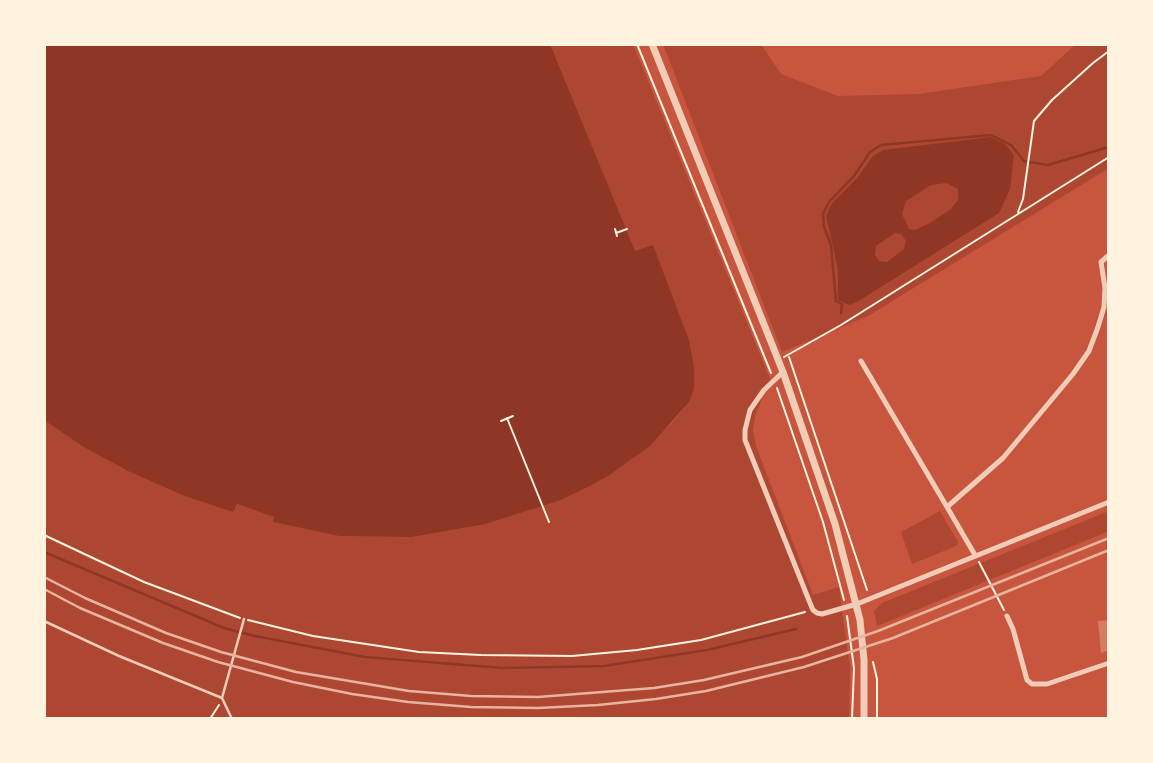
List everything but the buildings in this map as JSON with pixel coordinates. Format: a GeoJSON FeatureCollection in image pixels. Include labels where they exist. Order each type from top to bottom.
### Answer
{"type":"FeatureCollection","features":[{"type":"Feature","properties":{"kind":"street"},"geometry":{"type":"LineString","coordinates":[[652,44],[783,372],[835,524],[857,604],[862,635],[864,719]]}},
{"type":"Feature","properties":{"kind":"street"},"geometry":{"type":"LineString","coordinates":[[947,507],[1003,458],[1084,359],[1104,307],[1105,288],[1101,262],[1109,255]]}},
{"type":"Feature","properties":{"kind":"street"},"geometry":{"type":"LineString","coordinates":[[861,361],[975,555]]}},
{"type":"Feature","properties":{"kind":"street"},"geometry":{"type":"LineString","coordinates":[[783,372],[774,379],[750,410],[745,430],[746,440],[807,597],[813,610],[822,614],[857,604],[1109,502]]}},
{"type":"Feature","properties":{"kind":"street"},"geometry":{"type":"LineString","coordinates":[[1007,616],[1027,680],[1032,684],[1046,684],[1109,663]]}},
{"type":"Feature","properties":{"kind":"lane"},"geometry":{"type":"LineString","coordinates":[[232,719],[222,698],[244,619]]}},
{"type":"Feature","properties":{"kind":"lane"},"geometry":{"type":"LineString","coordinates":[[44,621],[119,656],[222,698]]}},
{"type":"Feature","properties":{"kind":"path"},"geometry":{"type":"LineString","coordinates":[[637,44],[774,379],[823,523],[843,593]]}},
{"type":"Feature","properties":{"kind":"path"},"geometry":{"type":"LineString","coordinates":[[1018,213],[1034,121],[1093,63],[1109,51]]}},
{"type":"Feature","properties":{"kind":"path"},"geometry":{"type":"LineString","coordinates":[[867,600],[866,584],[788,356],[1109,157]]}},
{"type":"Feature","properties":{"kind":"path"},"geometry":{"type":"LineString","coordinates":[[616,233],[627,229]]}},
{"type":"Feature","properties":{"kind":"path"},"geometry":{"type":"LineString","coordinates":[[500,421],[513,415]]}},
{"type":"Feature","properties":{"kind":"path"},"geometry":{"type":"LineString","coordinates":[[507,418],[549,522]]}},
{"type":"Feature","properties":{"kind":"path"},"geometry":{"type":"LineString","coordinates":[[44,536],[144,582],[244,619],[313,636],[419,652],[572,656],[637,650],[701,640],[813,610]]}},
{"type":"Feature","properties":{"kind":"path"},"geometry":{"type":"LineString","coordinates":[[975,555],[1007,616]]}},
{"type":"Feature","properties":{"kind":"path"},"geometry":{"type":"LineString","coordinates":[[851,635],[854,668],[852,719]]}},
{"type":"Feature","properties":{"kind":"path"},"geometry":{"type":"LineString","coordinates":[[872,661],[877,679],[877,719]]}},
{"type":"Feature","properties":{"kind":"path"},"geometry":{"type":"LineString","coordinates":[[211,719],[217,710]]}},
{"type":"Feature","properties":{"kind":"shaded area"},"geometry":{"type":"Polygon","coordinates":[[[44,44],[550,44],[635,251],[653,245],[689,340],[694,366],[694,389],[689,402],[650,446],[586,488],[561,500],[486,524],[412,537],[339,536],[273,522],[274,517],[237,504],[233,512],[185,496],[128,471],[82,446],[44,420],[44,44]]]}},
{"type":"Feature","properties":{"kind":"shaded area"},"geometry":{"type":"Polygon","coordinates":[[[550,44],[633,44],[773,386],[765,391],[755,416],[753,430],[756,446],[813,595],[839,587],[850,668],[849,719],[44,719],[44,420],[82,446],[233,512],[236,504],[275,517],[274,522],[339,536],[412,537],[486,524],[561,500],[586,488],[628,462],[671,424],[689,402],[694,389],[694,366],[689,340],[653,246],[635,252],[550,44]]]}},
{"type":"Feature","properties":{"kind":"shaded area"},"geometry":{"type":"Polygon","coordinates":[[[663,44],[761,44],[781,74],[838,96],[919,94],[1041,76],[1076,44],[1109,44],[1109,168],[868,316],[782,352],[663,44]]]}},
{"type":"Feature","properties":{"kind":"shaded area"},"geometry":{"type":"Polygon","coordinates":[[[991,137],[1005,144],[1014,155],[1010,189],[999,213],[849,305],[838,300],[838,270],[826,216],[832,203],[857,178],[873,156],[883,150],[991,137]],[[946,183],[931,185],[906,201],[902,214],[909,229],[915,230],[930,223],[951,209],[958,200],[958,189],[946,183]],[[895,233],[876,246],[875,255],[879,261],[887,262],[904,249],[906,241],[901,234],[895,233]]]}},
{"type":"Feature","properties":{"kind":"shaded area"},"geometry":{"type":"Polygon","coordinates":[[[940,511],[958,542],[956,546],[912,564],[901,532],[940,511]]]}},
{"type":"Feature","properties":{"kind":"shaded area"},"geometry":{"type":"Polygon","coordinates":[[[1109,511],[1109,531],[877,626],[874,611],[882,603],[1109,511]]]}},
{"type":"Feature","properties":{"kind":"waterway"},"geometry":{"type":"LineString","coordinates":[[841,313],[842,304],[836,301],[831,246],[823,214],[829,202],[854,176],[870,152],[881,145],[991,135],[1011,145],[1024,161],[1048,165],[1109,147]]}},
{"type":"Feature","properties":{"kind":"waterway"},"geometry":{"type":"LineString","coordinates":[[44,552],[224,628],[365,657],[503,668],[604,666],[707,650],[796,629]]}},
{"type":"Feature","properties":{"kind":"railway"},"geometry":{"type":"LineString","coordinates":[[44,577],[166,633],[221,652],[296,672],[409,691],[471,696],[538,697],[654,688],[704,680],[802,657],[878,631],[1109,538]]}},
{"type":"Feature","properties":{"kind":"railway"},"geometry":{"type":"LineString","coordinates":[[44,589],[80,608],[163,643],[218,662],[293,682],[408,702],[538,708],[656,699],[706,691],[804,667],[893,638],[1109,550]]}}]}
